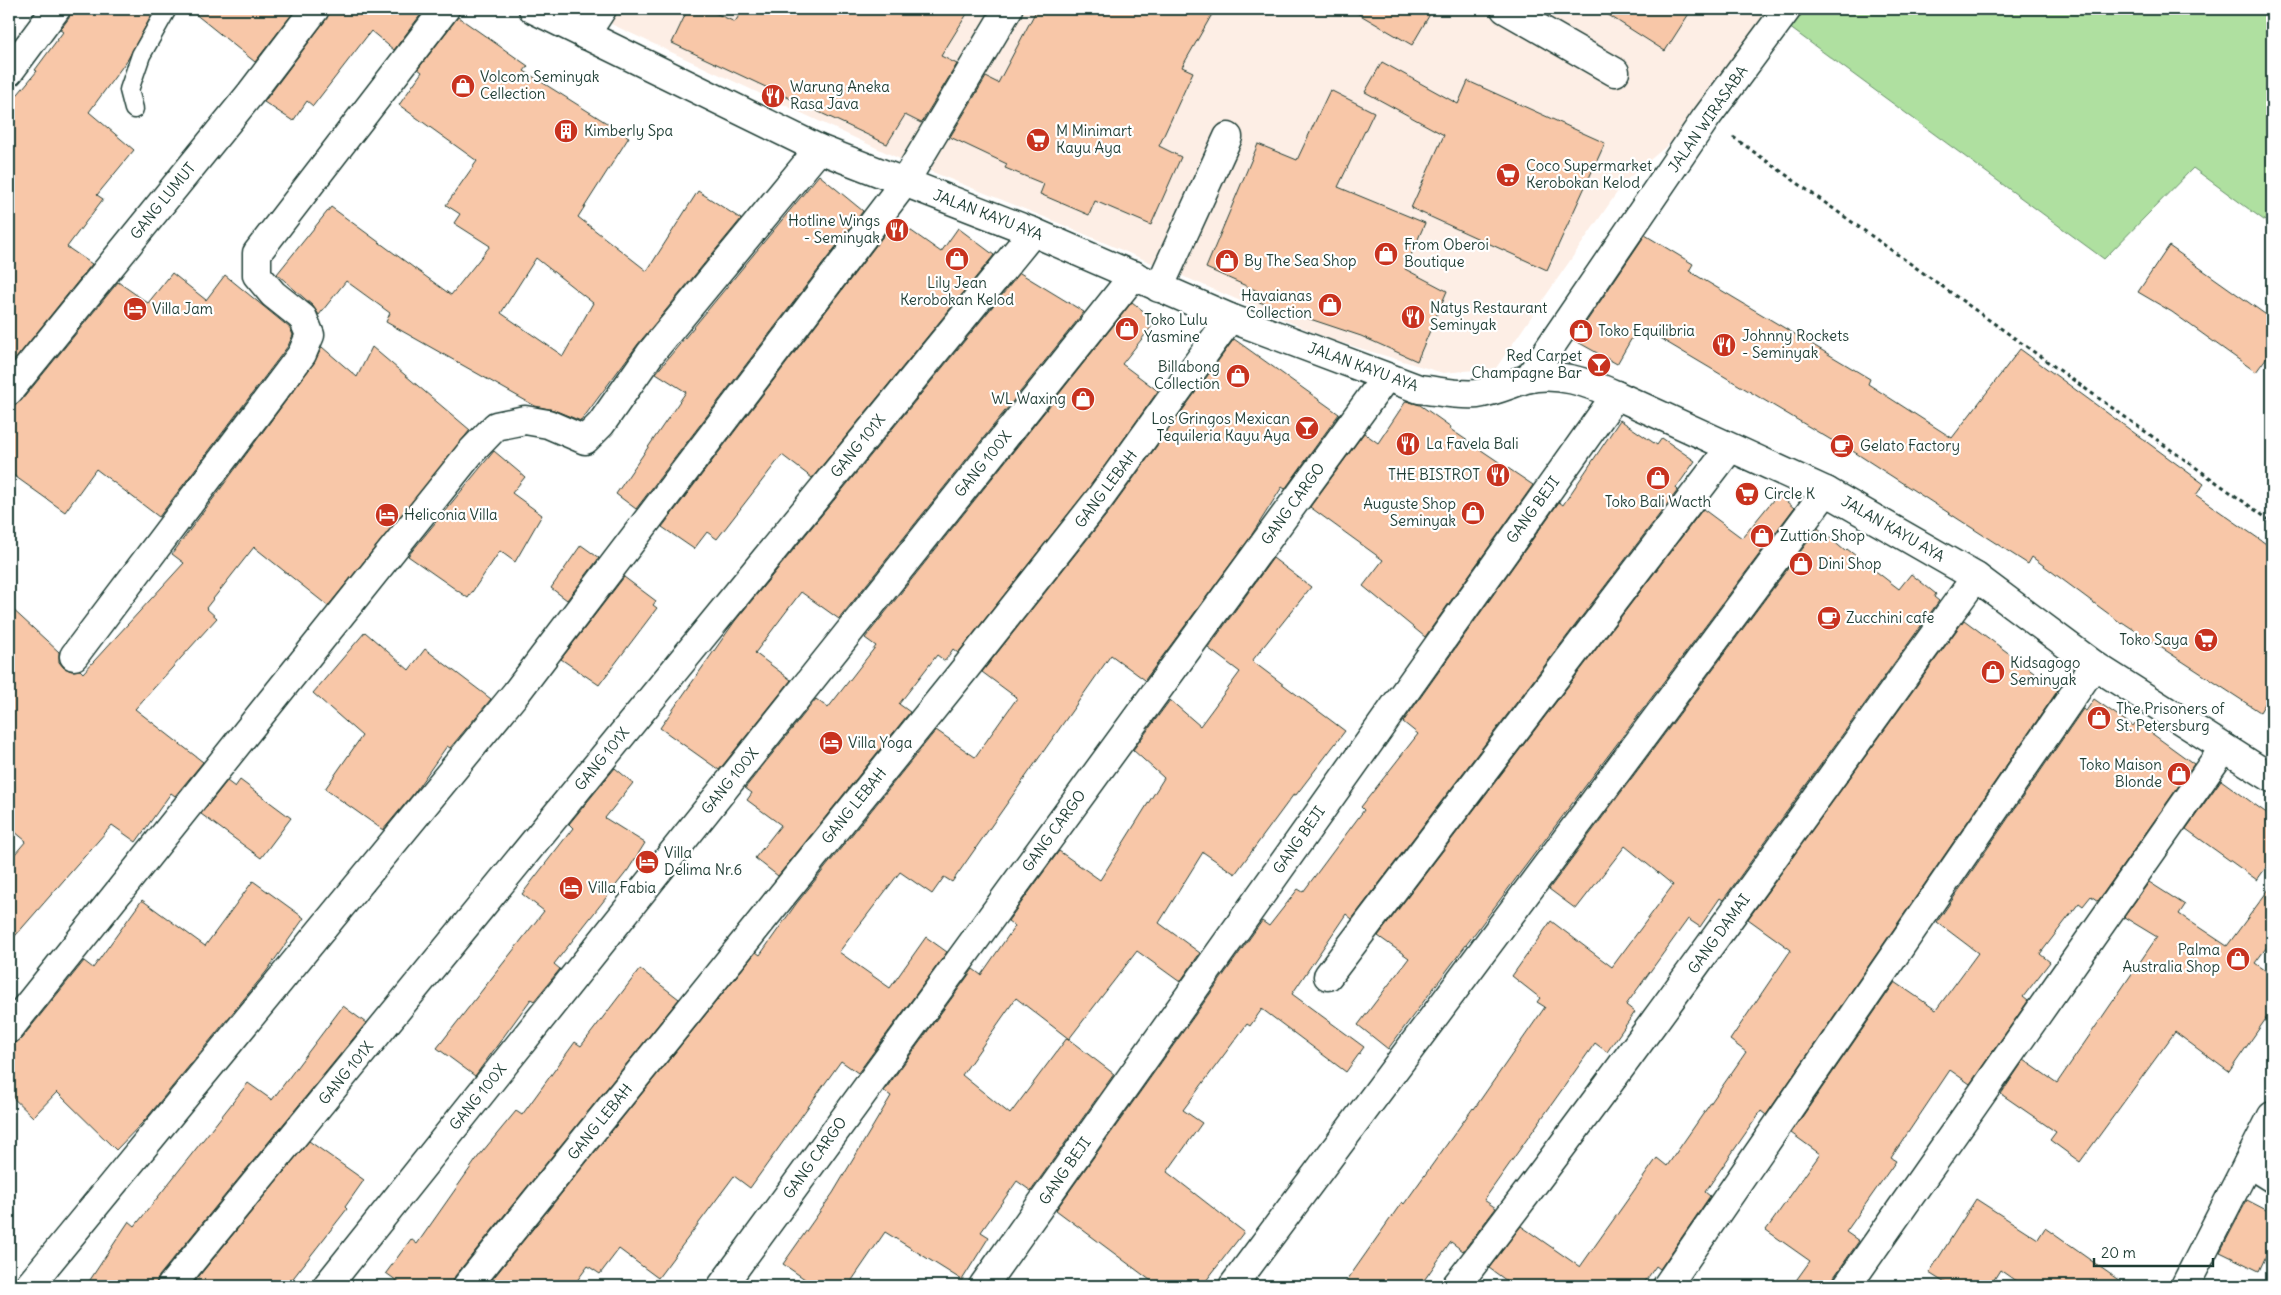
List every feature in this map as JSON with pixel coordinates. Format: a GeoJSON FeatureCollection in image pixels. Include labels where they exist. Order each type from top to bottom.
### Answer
{"type":"FeatureCollection","features":[{"type":"Feature","properties":{"kind":"street"},"geometry":{"type":"LineString","coordinates":[[9,72],[56,9]]}},
{"type":"Feature","properties":{"kind":"street","name":"GANG LUMUT"},"geometry":{"type":"LineString","coordinates":[[9,391],[251,93],[315,9]]}},
{"type":"Feature","properties":{"kind":"street"},"geometry":{"type":"LineString","coordinates":[[74,656],[302,354],[310,335],[303,318],[273,294],[257,275],[257,253],[445,9]]}},
{"type":"Feature","properties":{"kind":"street","name":"JALAN KAYU AYA"},"geometry":{"type":"LineString","coordinates":[[534,9],[819,149],[1033,232],[1230,318],[1386,377],[1420,389],[1478,394],[1529,378],[1563,378],[1591,384],[1616,395],[1826,491],[1976,577],[2094,665],[2272,778]]}},
{"type":"Feature","properties":{"kind":"street"},"geometry":{"type":"LineString","coordinates":[[585,35],[602,9]]}},
{"type":"Feature","properties":{"kind":"street"},"geometry":{"type":"LineString","coordinates":[[29,1286],[516,693],[904,183],[1008,9]]}},
{"type":"Feature","properties":{"kind":"street"},"geometry":{"type":"LineString","coordinates":[[1505,9],[1616,72]]}},
{"type":"Feature","properties":{"kind":"street","name":"JALAN WIRASABA"},"geometry":{"type":"LineString","coordinates":[[1529,378],[1706,118],[1787,9]]}},
{"type":"Feature","properties":{"kind":"street"},"geometry":{"type":"LineString","coordinates":[[1160,288],[1228,137]]}},
{"type":"Feature","properties":{"kind":"street"},"geometry":{"type":"LineString","coordinates":[[9,1029],[470,453],[496,426],[525,420],[548,424],[584,440],[601,424],[650,354],[819,149]]}},
{"type":"Feature","properties":{"kind":"street","name":"GANG 101X"},"geometry":{"type":"LineString","coordinates":[[171,1286],[1033,232]]}},
{"type":"Feature","properties":{"kind":"street","name":"GANG 100X"},"geometry":{"type":"LineString","coordinates":[[327,1286],[1134,275]]}},
{"type":"Feature","properties":{"kind":"street","name":"GANG LEBAH"},"geometry":{"type":"LineString","coordinates":[[467,1286],[964,670],[1093,506],[1169,405],[1230,318]]}},
{"type":"Feature","properties":{"kind":"street","name":"GANG CARGO"},"geometry":{"type":"LineString","coordinates":[[722,1286],[1386,377]]}},
{"type":"Feature","properties":{"kind":"street","name":"GANG BEJI"},"geometry":{"type":"LineString","coordinates":[[983,1286],[1616,395]]}},
{"type":"Feature","properties":{"kind":"street"},"geometry":{"type":"LineString","coordinates":[[1328,976],[1730,448]]}},
{"type":"Feature","properties":{"kind":"street"},"geometry":{"type":"LineString","coordinates":[[1233,1286],[1826,491]]}},
{"type":"Feature","properties":{"kind":"street","name":"GANG DAMAI"},"geometry":{"type":"LineString","coordinates":[[1456,1286],[1546,1169],[1690,974],[1976,577]]}},
{"type":"Feature","properties":{"kind":"street"},"geometry":{"type":"LineString","coordinates":[[1667,1286],[2094,665]]}},
{"type":"Feature","properties":{"kind":"street"},"geometry":{"type":"LineString","coordinates":[[1847,1286],[2224,748]]}},
{"type":"Feature","properties":{"kind":"street"},"geometry":{"type":"LineString","coordinates":[[2185,1286],[2272,1116]]}},
{"type":"Feature","properties":{"kind":"street"},"geometry":{"type":"LineString","coordinates":[[2248,1163],[2272,1178]]}},
{"type":"Feature","properties":{"kind":"lane"},"geometry":{"type":"LineString","coordinates":[[134,109],[129,90],[141,55],[167,9]]}},
{"type":"Feature","properties":{"kind":"path"},"geometry":{"type":"LineString","coordinates":[[1706,118],[2272,522]]}},
{"type":"Feature","properties":{"kind":"shaded area"},"geometry":{"type":"Polygon","coordinates":[[[579,9],[1775,9],[1689,127],[1625,181],[1496,368],[1443,373],[1329,339],[1047,218],[900,159],[579,9]]]}},
{"type":"Feature","properties":{"kind":"green space"},"geometry":{"type":"Polygon","coordinates":[[[1803,9],[2268,9],[2272,12],[2272,226],[2193,168],[2104,259],[1789,27],[1803,9]]]}},
{"type":"Feature","properties":{"kind":"building"},"geometry":{"type":"Polygon","coordinates":[[[71,9],[155,9],[128,59],[89,112],[134,150],[97,195],[103,199],[67,247],[92,264],[9,367],[9,105],[37,71],[35,70],[63,32],[60,30],[69,18],[71,9]]]}},
{"type":"Feature","properties":{"kind":"building"},"geometry":{"type":"Polygon","coordinates":[[[189,9],[296,9],[255,62],[189,9]]]}},
{"type":"Feature","properties":{"kind":"building"},"geometry":{"type":"Polygon","coordinates":[[[330,9],[425,9],[394,50],[371,31],[313,106],[307,101],[293,121],[264,102],[327,18],[330,9]]]}},
{"type":"Feature","properties":{"kind":"building"},"geometry":{"type":"Polygon","coordinates":[[[688,9],[706,9],[735,22],[743,9],[970,9],[941,56],[957,64],[921,123],[905,115],[887,144],[672,43],[688,9]]]}},
{"type":"Feature","properties":{"kind":"building"},"geometry":{"type":"Polygon","coordinates":[[[1037,9],[1215,9],[1182,67],[1193,72],[1159,146],[1181,157],[1151,225],[1095,201],[1089,215],[1040,194],[1044,184],[1005,168],[1007,164],[950,137],[986,77],[998,83],[1037,9]]]}},
{"type":"Feature","properties":{"kind":"building"},"geometry":{"type":"Polygon","coordinates":[[[1350,9],[1433,9],[1412,45],[1350,9]]]}},
{"type":"Feature","properties":{"kind":"building"},"geometry":{"type":"Polygon","coordinates":[[[1599,9],[1692,9],[1665,51],[1599,9]]]}},
{"type":"Feature","properties":{"kind":"building"},"geometry":{"type":"Polygon","coordinates":[[[458,17],[528,66],[524,71],[629,137],[578,217],[647,271],[698,191],[741,219],[638,344],[581,421],[554,410],[535,406],[386,322],[390,313],[346,281],[319,315],[313,306],[277,274],[331,207],[451,295],[490,246],[454,223],[460,214],[446,205],[477,161],[399,105],[422,72],[418,69],[458,17]],[[536,258],[501,313],[563,356],[593,303],[536,258]]]}},
{"type":"Feature","properties":{"kind":"building","name":"Coco Supermarket Kerobokan Kelod"},"geometry":{"type":"Polygon","coordinates":[[[1382,62],[1458,104],[1468,81],[1605,143],[1547,270],[1411,208],[1444,135],[1365,92],[1382,62]]]}},
{"type":"Feature","properties":{"kind":"building"},"geometry":{"type":"Polygon","coordinates":[[[1330,90],[1374,112],[1338,187],[1425,223],[1405,269],[1447,291],[1417,361],[1361,336],[1256,301],[1262,293],[1206,268],[1258,144],[1297,160],[1330,90]]]}},
{"type":"Feature","properties":{"kind":"building"},"geometry":{"type":"Polygon","coordinates":[[[819,175],[863,211],[636,509],[616,494],[686,392],[656,373],[819,175]]]}},
{"type":"Feature","properties":{"kind":"building"},"geometry":{"type":"Polygon","coordinates":[[[900,223],[941,252],[958,228],[994,255],[812,478],[782,455],[717,539],[707,532],[694,549],[662,527],[887,231],[891,235],[900,223]]]}},
{"type":"Feature","properties":{"kind":"building"},"geometry":{"type":"Polygon","coordinates":[[[1645,235],[1693,264],[1689,271],[1870,379],[1868,384],[1952,438],[2020,349],[2204,484],[2196,495],[2272,548],[2272,692],[2260,712],[2121,623],[2032,557],[2028,564],[1834,439],[1833,441],[1651,333],[1649,336],[1637,329],[1617,364],[1574,340],[1645,235]]]}},
{"type":"Feature","properties":{"kind":"building"},"geometry":{"type":"Polygon","coordinates":[[[2169,246],[2272,319],[2272,350],[2256,372],[2172,312],[2138,292],[2169,246]]]}},
{"type":"Feature","properties":{"kind":"building"},"geometry":{"type":"Polygon","coordinates":[[[172,273],[206,300],[225,275],[290,328],[293,335],[288,346],[159,517],[96,469],[65,512],[9,472],[9,406],[21,401],[118,282],[148,303],[172,273]]]}},
{"type":"Feature","properties":{"kind":"building"},"geometry":{"type":"Polygon","coordinates":[[[1020,273],[1084,312],[839,619],[801,592],[755,653],[791,680],[719,770],[660,728],[735,621],[1020,273]]]}},
{"type":"Feature","properties":{"kind":"building"},"geometry":{"type":"Polygon","coordinates":[[[1132,302],[1156,321],[1122,364],[1158,391],[1088,489],[958,653],[953,649],[945,661],[937,655],[899,704],[910,712],[778,876],[755,858],[781,825],[747,800],[752,793],[745,788],[816,699],[828,708],[876,646],[865,638],[1132,302]]]}},
{"type":"Feature","properties":{"kind":"building"},"geometry":{"type":"Polygon","coordinates":[[[1234,339],[1339,414],[1285,489],[1282,487],[1249,539],[1145,680],[1111,655],[952,882],[944,877],[932,894],[900,872],[839,952],[890,988],[926,937],[947,952],[858,1073],[841,1061],[750,1188],[734,1176],[658,1278],[619,1249],[600,1274],[588,1266],[573,1286],[487,1286],[756,952],[760,955],[796,904],[936,730],[975,757],[1017,698],[982,672],[1112,508],[1234,339]]]}},
{"type":"Feature","properties":{"kind":"building"},"geometry":{"type":"Polygon","coordinates":[[[322,347],[357,377],[372,347],[470,430],[328,606],[254,547],[206,608],[217,618],[135,709],[203,762],[175,796],[171,793],[136,842],[112,825],[9,943],[9,861],[26,841],[9,827],[9,606],[59,652],[59,662],[64,668],[72,671],[80,670],[83,673],[184,563],[172,554],[314,363],[322,347]]]}},
{"type":"Feature","properties":{"kind":"building"},"geometry":{"type":"Polygon","coordinates":[[[1406,401],[1420,405],[1451,427],[1450,429],[1533,485],[1425,637],[1363,586],[1383,560],[1310,507],[1364,433],[1378,443],[1406,401]]]}},
{"type":"Feature","properties":{"kind":"building"},"geometry":{"type":"Polygon","coordinates":[[[1620,420],[1657,445],[1662,438],[1695,461],[1676,488],[1678,490],[1352,919],[1346,914],[1292,994],[1364,1047],[1346,1072],[1262,1009],[1250,1026],[1247,1024],[1183,1110],[1202,1123],[1167,1172],[1244,1232],[1202,1286],[1158,1286],[1056,1210],[1262,921],[1269,926],[1298,889],[1303,892],[1364,810],[1361,807],[1418,734],[1403,722],[1559,502],[1563,505],[1620,420]]]}},
{"type":"Feature","properties":{"kind":"building"},"geometry":{"type":"Polygon","coordinates":[[[494,451],[525,477],[512,493],[542,515],[515,562],[500,551],[468,598],[408,556],[494,451]]]}},
{"type":"Feature","properties":{"kind":"building"},"geometry":{"type":"Polygon","coordinates":[[[1778,494],[1794,508],[1388,1049],[1358,1025],[1409,958],[1378,936],[1703,509],[1742,538],[1778,494]]]}},
{"type":"Feature","properties":{"kind":"building"},"geometry":{"type":"Polygon","coordinates":[[[1818,528],[1845,551],[1847,549],[1899,589],[1911,574],[1936,594],[1934,597],[1939,601],[1723,900],[1720,898],[1700,927],[1688,919],[1626,1005],[1635,1012],[1607,1052],[1595,1043],[1484,1200],[1496,1208],[1463,1251],[1451,1242],[1420,1286],[1343,1286],[1402,1202],[1404,1204],[1474,1109],[1545,1007],[1537,1002],[1540,998],[1512,976],[1551,921],[1612,967],[1673,885],[1625,846],[1576,909],[1549,889],[1818,528]]]}},
{"type":"Feature","properties":{"kind":"building"},"geometry":{"type":"Polygon","coordinates":[[[581,545],[599,558],[567,600],[551,588],[581,545]]]}},
{"type":"Feature","properties":{"kind":"building"},"geometry":{"type":"Polygon","coordinates":[[[1273,558],[1311,587],[1252,661],[1345,731],[1296,795],[1294,794],[1235,874],[1203,852],[1159,923],[1200,953],[1180,982],[1137,951],[1069,1039],[1016,998],[962,1075],[1010,1114],[1067,1038],[1114,1074],[1031,1191],[1017,1181],[981,1232],[989,1237],[962,1280],[885,1232],[848,1286],[815,1286],[783,1264],[833,1193],[891,1096],[884,1091],[973,969],[981,975],[1015,926],[1008,921],[1059,851],[1100,880],[1164,778],[1133,750],[1170,700],[1200,726],[1240,672],[1208,648],[1273,558]]]}},
{"type":"Feature","properties":{"kind":"building"},"geometry":{"type":"Polygon","coordinates":[[[624,577],[656,601],[653,605],[657,608],[599,685],[561,659],[624,577]]]}},
{"type":"Feature","properties":{"kind":"building"},"geometry":{"type":"Polygon","coordinates":[[[1964,620],[2058,690],[1766,1115],[1761,1111],[1705,1192],[1710,1196],[1660,1269],[1656,1266],[1642,1286],[1514,1286],[1489,1268],[1521,1226],[1580,1267],[1657,1158],[1667,1166],[1746,1052],[1730,1040],[1791,950],[1748,919],[1964,620]]]}},
{"type":"Feature","properties":{"kind":"building"},"geometry":{"type":"Polygon","coordinates":[[[365,632],[409,670],[425,649],[491,699],[450,748],[447,746],[414,793],[383,830],[325,789],[362,736],[313,693],[365,632]]]}},
{"type":"Feature","properties":{"kind":"building"},"geometry":{"type":"Polygon","coordinates":[[[2094,699],[2133,726],[2136,722],[2194,764],[2098,901],[2091,896],[2083,906],[2079,903],[2040,954],[2050,962],[2023,997],[2028,1001],[1970,1084],[1950,1070],[1891,1158],[1896,1161],[1846,1232],[1859,1241],[1834,1277],[1832,1286],[1792,1286],[1810,1261],[1766,1230],[1820,1154],[1791,1133],[1895,982],[1936,1010],[1978,953],[1937,922],[2083,709],[2086,711],[2094,699]]]}},
{"type":"Feature","properties":{"kind":"building"},"geometry":{"type":"Polygon","coordinates":[[[615,768],[633,783],[605,818],[645,843],[628,870],[554,964],[560,969],[534,1001],[531,999],[475,1076],[437,1048],[544,911],[522,894],[573,828],[569,824],[615,768]]]}},
{"type":"Feature","properties":{"kind":"building"},"geometry":{"type":"Polygon","coordinates":[[[240,780],[291,818],[261,858],[201,814],[227,781],[235,787],[240,780]]]}},
{"type":"Feature","properties":{"kind":"building"},"geometry":{"type":"Polygon","coordinates":[[[2221,780],[2272,817],[2272,859],[2257,880],[2186,829],[2221,780]]]}},
{"type":"Feature","properties":{"kind":"building"},"geometry":{"type":"Polygon","coordinates":[[[253,881],[304,918],[266,972],[145,1120],[116,1150],[57,1092],[33,1117],[9,1094],[9,1048],[21,1039],[84,961],[93,968],[142,900],[205,946],[253,881]]]}},
{"type":"Feature","properties":{"kind":"building"},"geometry":{"type":"Polygon","coordinates":[[[2149,882],[2185,905],[2179,914],[2227,946],[2272,885],[2272,940],[2255,963],[2272,975],[2272,1010],[2229,1072],[2175,1032],[2080,1162],[2050,1140],[2056,1132],[2001,1094],[2024,1060],[2057,1083],[2157,937],[2124,917],[2149,882]]]}},
{"type":"Feature","properties":{"kind":"building"},"geometry":{"type":"Polygon","coordinates":[[[640,969],[679,999],[455,1276],[452,1286],[404,1286],[386,1273],[411,1239],[417,1244],[478,1157],[516,1111],[522,1115],[575,1042],[581,1046],[640,969]]]}},
{"type":"Feature","properties":{"kind":"building"},"geometry":{"type":"Polygon","coordinates":[[[343,1006],[366,1023],[159,1276],[156,1286],[86,1286],[129,1221],[135,1226],[248,1083],[272,1100],[343,1006]]]}},
{"type":"Feature","properties":{"kind":"building"},"geometry":{"type":"Polygon","coordinates":[[[309,1141],[364,1180],[345,1207],[347,1209],[287,1286],[191,1286],[309,1141]]]}},
{"type":"Feature","properties":{"kind":"building"},"geometry":{"type":"Polygon","coordinates":[[[1976,1199],[2038,1239],[2045,1228],[2127,1286],[2023,1286],[2000,1270],[1990,1286],[1950,1286],[1929,1273],[1976,1199]]]}},
{"type":"Feature","properties":{"kind":"building"},"geometry":{"type":"Polygon","coordinates":[[[2247,1200],[2272,1213],[2272,1243],[2259,1271],[2220,1252],[2247,1200]]]}},
{"type":"Feature","properties":{"kind":"place","name":"Volcom Seminyak Cellection"},"geometry":{"type":"Point","coordinates":[463,86]}},
{"type":"Feature","properties":{"kind":"place","name":"Warung Aneka Rasa Java"},"geometry":{"type":"Point","coordinates":[773,96]}},
{"type":"Feature","properties":{"kind":"place","name":"Kimberly Spa"},"geometry":{"type":"Point","coordinates":[566,131]}},
{"type":"Feature","properties":{"kind":"place","name":"M Minimart Kayu Aya"},"geometry":{"type":"Point","coordinates":[1038,140]}},
{"type":"Feature","properties":{"kind":"place","name":"Coco Supermarket Kerobokan Kelod"},"geometry":{"type":"Point","coordinates":[1508,175]}},
{"type":"Feature","properties":{"kind":"place","name":"Hotline Wings - Seminyak"},"geometry":{"type":"Point","coordinates":[897,230]}},
{"type":"Feature","properties":{"kind":"place","name":"From Oberoi Boutique"},"geometry":{"type":"Point","coordinates":[1386,254]}},
{"type":"Feature","properties":{"kind":"place","name":"Lily Jean Kerobokan Kelod"},"geometry":{"type":"Point","coordinates":[957,259]}},
{"type":"Feature","properties":{"kind":"place","name":"By The Sea Shop"},"geometry":{"type":"Point","coordinates":[1227,261]}},
{"type":"Feature","properties":{"kind":"place","name":"Havaianas Collection"},"geometry":{"type":"Point","coordinates":[1330,305]}},
{"type":"Feature","properties":{"kind":"place","name":"Villa Jam"},"geometry":{"type":"Point","coordinates":[135,309]}},
{"type":"Feature","properties":{"kind":"place","name":"Natys Restaurant Seminyak"},"geometry":{"type":"Point","coordinates":[1413,317]}},
{"type":"Feature","properties":{"kind":"place","name":"Toko Lulu Yasmine"},"geometry":{"type":"Point","coordinates":[1127,329]}},
{"type":"Feature","properties":{"kind":"place","name":"Toko Equilibria"},"geometry":{"type":"Point","coordinates":[1581,331]}},
{"type":"Feature","properties":{"kind":"place","name":"Johnny Rockets - Seminyak"},"geometry":{"type":"Point","coordinates":[1724,345]}},
{"type":"Feature","properties":{"kind":"place","name":"Red Carpet Champagne Bar"},"geometry":{"type":"Point","coordinates":[1599,365]}},
{"type":"Feature","properties":{"kind":"place","name":"Billabong Collection"},"geometry":{"type":"Point","coordinates":[1238,376]}},
{"type":"Feature","properties":{"kind":"place","name":"WL Waxing"},"geometry":{"type":"Point","coordinates":[1083,399]}},
{"type":"Feature","properties":{"kind":"place","name":"Los Gringos Mexican Tequileria Kayu Aya"},"geometry":{"type":"Point","coordinates":[1307,428]}},
{"type":"Feature","properties":{"kind":"place","name":"La Favela Bali"},"geometry":{"type":"Point","coordinates":[1408,444]}},
{"type":"Feature","properties":{"kind":"place","name":"Gelato Factory"},"geometry":{"type":"Point","coordinates":[1842,446]}},
{"type":"Feature","properties":{"kind":"place","name":"THE BISTROT"},"geometry":{"type":"Point","coordinates":[1498,475]}},
{"type":"Feature","properties":{"kind":"place","name":"Toko Bali Wacth"},"geometry":{"type":"Point","coordinates":[1658,478]}},
{"type":"Feature","properties":{"kind":"place","name":"Circle K"},"geometry":{"type":"Point","coordinates":[1747,494]}},
{"type":"Feature","properties":{"kind":"place","name":"Auguste Shop Seminyak"},"geometry":{"type":"Point","coordinates":[1473,513]}},
{"type":"Feature","properties":{"kind":"place","name":"Heliconia Villa"},"geometry":{"type":"Point","coordinates":[387,515]}},
{"type":"Feature","properties":{"kind":"place","name":"Zuttion Shop"},"geometry":{"type":"Point","coordinates":[1762,536]}},
{"type":"Feature","properties":{"kind":"place","name":"Dini Shop"},"geometry":{"type":"Point","coordinates":[1801,564]}},
{"type":"Feature","properties":{"kind":"place","name":"Zucchini cafe"},"geometry":{"type":"Point","coordinates":[1829,618]}},
{"type":"Feature","properties":{"kind":"place","name":"Toko Saya"},"geometry":{"type":"Point","coordinates":[2206,640]}},
{"type":"Feature","properties":{"kind":"place","name":"Kidsagogo Seminyak"},"geometry":{"type":"Point","coordinates":[1993,672]}},
{"type":"Feature","properties":{"kind":"place","name":"The Prisoners of St. Petersburg"},"geometry":{"type":"Point","coordinates":[2099,718]}},
{"type":"Feature","properties":{"kind":"place","name":"Villa Yoga"},"geometry":{"type":"Point","coordinates":[831,743]}},
{"type":"Feature","properties":{"kind":"place","name":"Toko Maison Blonde"},"geometry":{"type":"Point","coordinates":[2179,774]}},
{"type":"Feature","properties":{"kind":"place","name":"Villa Delima Nr.6"},"geometry":{"type":"Point","coordinates":[647,862]}},
{"type":"Feature","properties":{"kind":"place","name":"Villa Fabia"},"geometry":{"type":"Point","coordinates":[571,888]}},
{"type":"Feature","properties":{"kind":"place","name":"Palma Australia Shop"},"geometry":{"type":"Point","coordinates":[2238,959]}}]}
